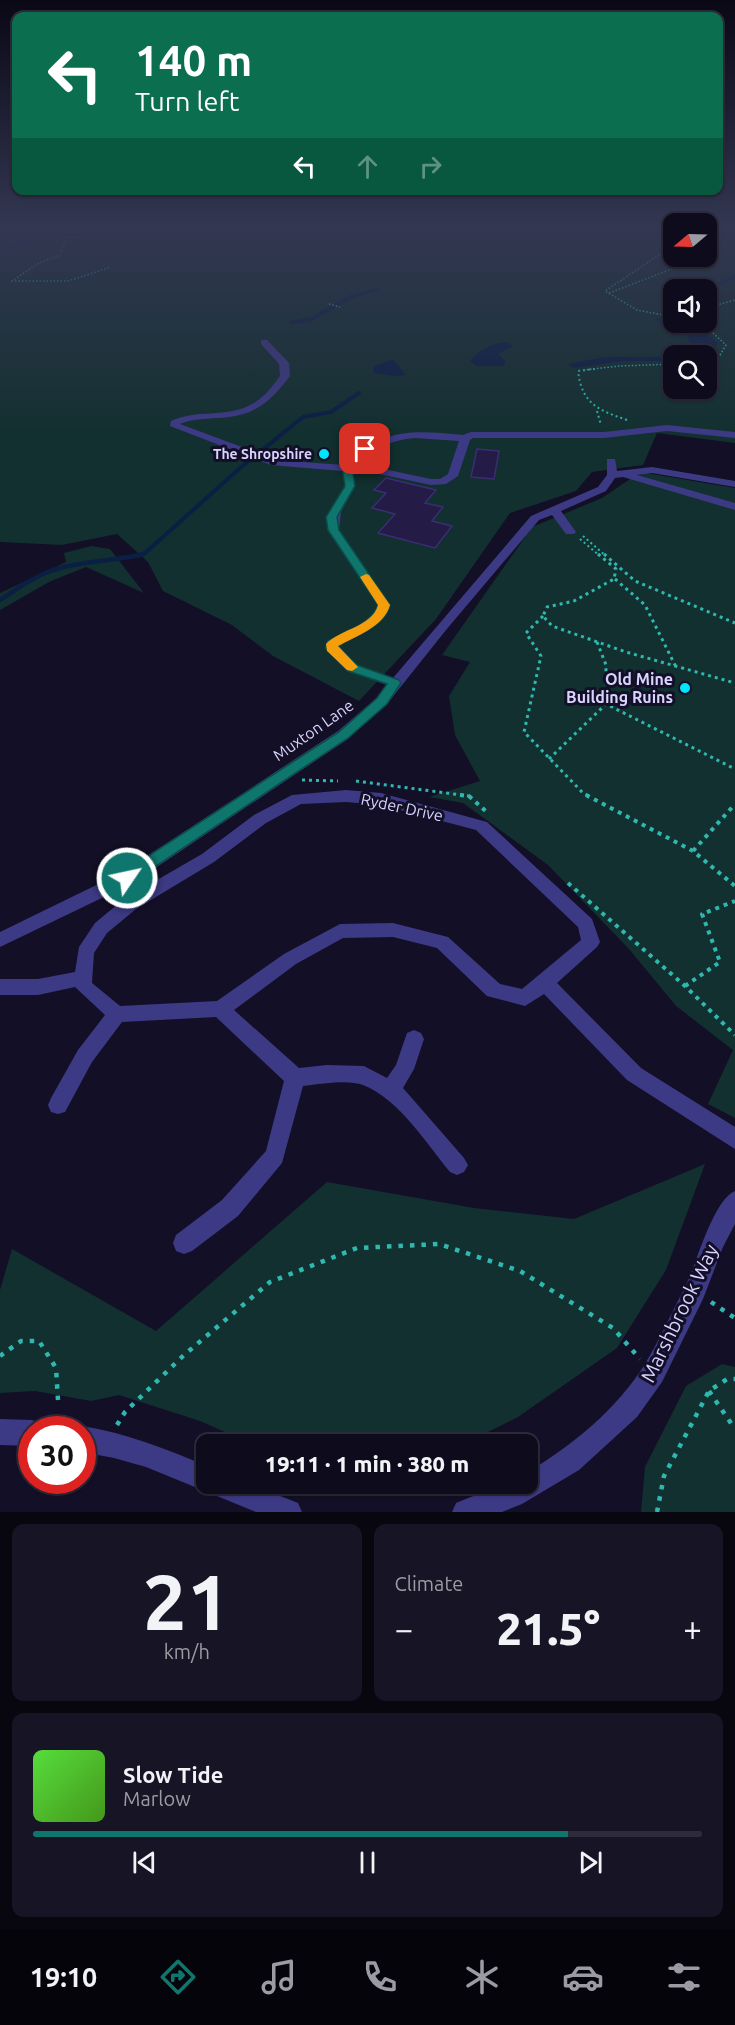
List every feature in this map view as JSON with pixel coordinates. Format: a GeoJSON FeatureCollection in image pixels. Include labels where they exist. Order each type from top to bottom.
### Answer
{"type":"FeatureCollection","features":[{"type":"Feature","properties":{"kind":"street"},"geometry":{"type":"LineString","coordinates":[[264,342],[284,363],[285,376],[265,401],[239,414],[187,418],[175,423],[175,426],[275,463],[379,471],[417,480],[442,482],[453,476],[465,438]]}},
{"type":"Feature","properties":{"kind":"street"},"geometry":{"type":"LineString","coordinates":[[346,470],[365,449],[381,440],[414,434],[465,438],[471,435],[604,435],[667,428],[735,435]]}},
{"type":"Feature","properties":{"kind":"street"},"geometry":{"type":"LineString","coordinates":[[611,461],[615,475]]}},
{"type":"Feature","properties":{"kind":"street"},"geometry":{"type":"LineString","coordinates":[[346,470],[351,480],[350,486],[332,517],[333,530],[384,605],[382,612],[373,621],[332,644],[332,648],[352,668],[395,683]]}},
{"type":"Feature","properties":{"kind":"street"},"geometry":{"type":"LineString","coordinates":[[615,475],[652,470],[735,484]]}},
{"type":"Feature","properties":{"kind":"street"},"geometry":{"type":"LineString","coordinates":[[615,475],[665,485],[735,507]]}},
{"type":"Feature","properties":{"kind":"street","name":"Muxton Lane"},"geometry":{"type":"LineString","coordinates":[[0,940],[127,878],[343,735],[382,701],[535,518],[602,489],[615,475]]}},
{"type":"Feature","properties":{"kind":"street"},"geometry":{"type":"LineString","coordinates":[[555,510],[570,532]]}},
{"type":"Feature","properties":{"kind":"street","name":"Ryder Drive"},"geometry":{"type":"LineString","coordinates":[[83,978],[85,952],[101,928],[130,904],[208,858],[260,819],[298,799],[346,796],[381,799],[481,826],[586,924],[591,942],[525,998],[494,990],[442,942],[393,930],[340,931],[290,959],[220,1009]]}},
{"type":"Feature","properties":{"kind":"street"},"geometry":{"type":"LineString","coordinates":[[0,987],[38,987],[83,978],[82,986],[117,1014],[220,1009],[295,1078],[327,1074],[364,1075],[390,1090],[400,1097],[457,1165]]}},
{"type":"Feature","properties":{"kind":"street"},"geometry":{"type":"LineString","coordinates":[[545,983],[634,1074],[708,1119],[735,1139]]}},
{"type":"Feature","properties":{"kind":"street"},"geometry":{"type":"LineString","coordinates":[[58,1106],[85,1056],[117,1014]]}},
{"type":"Feature","properties":{"kind":"street"},"geometry":{"type":"LineString","coordinates":[[390,1090],[404,1069],[414,1039]]}},
{"type":"Feature","properties":{"kind":"street"},"geometry":{"type":"LineString","coordinates":[[184,1243],[230,1208],[275,1156],[295,1078]]}},
{"type":"Feature","properties":{"kind":"street","name":"Marshbrook Way"},"geometry":{"type":"LineString","coordinates":[[465,1512],[513,1495],[570,1461],[628,1408],[653,1373],[695,1291],[714,1241],[735,1202]]}},
{"type":"Feature","properties":{"kind":"street"},"geometry":{"type":"LineString","coordinates":[[0,1432],[18,1432]]}},
{"type":"Feature","properties":{"kind":"street"},"geometry":{"type":"LineString","coordinates":[[96,1441],[159,1459],[196,1474]]}},
{"type":"Feature","properties":{"kind":"street"},"geometry":{"type":"LineString","coordinates":[[244,1494],[289,1512]]}},
{"type":"Feature","properties":{"kind":"path"},"geometry":{"type":"LineString","coordinates":[[613,298],[622,305],[638,311],[663,315]]}},
{"type":"Feature","properties":{"kind":"path"},"geometry":{"type":"LineString","coordinates":[[717,305],[735,300]]}},
{"type":"Feature","properties":{"kind":"path"},"geometry":{"type":"LineString","coordinates":[[329,304],[340,307]]}},
{"type":"Feature","properties":{"kind":"path"},"geometry":{"type":"LineString","coordinates":[[713,333],[726,345],[720,355],[717,356]]}},
{"type":"Feature","properties":{"kind":"path"},"geometry":{"type":"LineString","coordinates":[[629,420],[597,411],[579,383],[578,371],[663,364]]}},
{"type":"Feature","properties":{"kind":"path"},"geometry":{"type":"LineString","coordinates":[[570,532],[616,569],[614,579],[574,601],[547,607],[543,616],[526,633],[541,656],[524,732],[583,793],[693,851],[735,886]]}},
{"type":"Feature","properties":{"kind":"path"},"geometry":{"type":"LineString","coordinates":[[583,536],[635,581],[735,623]]}},
{"type":"Feature","properties":{"kind":"path"},"geometry":{"type":"LineString","coordinates":[[614,579],[645,605],[675,667]]}},
{"type":"Feature","properties":{"kind":"path"},"geometry":{"type":"LineString","coordinates":[[543,616],[552,626],[597,642],[735,683]]}},
{"type":"Feature","properties":{"kind":"path"},"geometry":{"type":"LineString","coordinates":[[549,759],[606,704],[606,665],[597,642]]}},
{"type":"Feature","properties":{"kind":"path"},"geometry":{"type":"LineString","coordinates":[[606,704],[735,769]]}},
{"type":"Feature","properties":{"kind":"path"},"geometry":{"type":"LineString","coordinates":[[469,796],[495,819]]}},
{"type":"Feature","properties":{"kind":"path"},"geometry":{"type":"LineString","coordinates":[[693,851],[735,804]]}},
{"type":"Feature","properties":{"kind":"path"},"geometry":{"type":"LineString","coordinates":[[564,880],[686,986],[735,1035]]}},
{"type":"Feature","properties":{"kind":"path"},"geometry":{"type":"LineString","coordinates":[[686,986],[720,962],[702,914],[735,901]]}},
{"type":"Feature","properties":{"kind":"path"},"geometry":{"type":"LineString","coordinates":[[96,1438],[183,1356],[270,1282],[357,1248],[439,1244],[520,1271],[613,1328],[653,1373]]}},
{"type":"Feature","properties":{"kind":"path"},"geometry":{"type":"LineString","coordinates":[[695,1291],[735,1318]]}},
{"type":"Feature","properties":{"kind":"path"},"geometry":{"type":"LineString","coordinates":[[0,1356],[21,1341],[39,1341],[50,1353],[57,1367],[58,1400]]}},
{"type":"Feature","properties":{"kind":"path"},"geometry":{"type":"LineString","coordinates":[[657,1512],[664,1476],[710,1391],[727,1378],[735,1379]]}},
{"type":"Feature","properties":{"kind":"path"},"geometry":{"type":"LineString","coordinates":[[710,1391],[735,1429]]}},
{"type":"Feature","properties":{"kind":"green space","name":"The Shropshire"},"geometry":{"type":"Polygon","coordinates":[[[0,298],[663,298],[663,333],[717,333],[717,298],[735,298],[735,443],[657,433],[643,465],[592,472],[576,491],[510,513],[436,619],[359,701],[273,656],[232,625],[163,591],[148,562],[117,534],[62,545],[0,542],[0,298]]]}},
{"type":"Feature","properties":{"kind":"green space"},"geometry":{"type":"Polygon","coordinates":[[[646,473],[735,488],[735,1118],[708,1104],[733,1050],[676,1006],[629,949],[548,865],[463,803],[429,797],[480,781],[455,735],[449,696],[470,662],[442,655],[532,527],[602,498],[633,477],[646,473]]]}},
{"type":"Feature","properties":{"kind":"green space"},"geometry":{"type":"Polygon","coordinates":[[[91,546],[110,549],[144,593],[86,567],[49,582],[0,610],[0,593],[66,562],[64,553],[91,546]]]}},
{"type":"Feature","properties":{"kind":"green space"},"geometry":{"type":"Polygon","coordinates":[[[705,1164],[666,1270],[617,1348],[518,1417],[484,1434],[229,1434],[200,1421],[119,1395],[91,1401],[35,1391],[0,1393],[0,1290],[12,1249],[156,1331],[327,1182],[474,1208],[574,1219],[705,1164]]]}},
{"type":"Feature","properties":{"kind":"green space"},"geometry":{"type":"Polygon","coordinates":[[[722,1364],[735,1367],[735,1512],[641,1512],[645,1467],[686,1386],[722,1364]]]}},
{"type":"Feature","properties":{"kind":"water"},"geometry":{"type":"Polygon","coordinates":[[[345,298],[354,298],[310,322],[290,324],[291,321],[311,317],[345,298]]]}},
{"type":"Feature","properties":{"kind":"water"},"geometry":{"type":"Polygon","coordinates":[[[663,319],[663,323],[654,320],[663,319]]]}},
{"type":"Feature","properties":{"kind":"water"},"geometry":{"type":"Polygon","coordinates":[[[703,333],[717,342],[717,345],[690,345],[686,334],[703,333]]]}},
{"type":"Feature","properties":{"kind":"water"},"geometry":{"type":"Polygon","coordinates":[[[507,342],[513,346],[498,354],[506,362],[503,366],[477,366],[470,361],[487,348],[507,342]]]}},
{"type":"Feature","properties":{"kind":"water"},"geometry":{"type":"Polygon","coordinates":[[[663,356],[663,361],[623,361],[574,368],[569,366],[569,364],[607,357],[663,356]]]}},
{"type":"Feature","properties":{"kind":"water"},"geometry":{"type":"Polygon","coordinates":[[[391,360],[406,375],[374,373],[373,367],[391,360]]]}},
{"type":"Feature","properties":{"kind":"building"},"geometry":{"type":"Polygon","coordinates":[[[477,449],[499,451],[494,479],[471,477],[477,449]]]}},
{"type":"Feature","properties":{"kind":"building"},"geometry":{"type":"Polygon","coordinates":[[[386,478],[436,490],[425,503],[443,507],[432,521],[452,526],[435,548],[378,533],[395,514],[372,508],[386,493],[374,490],[386,478]]]}},
{"type":"Feature","properties":{"kind":"waterway"},"geometry":{"type":"LineString","coordinates":[[137,556],[144,554],[240,468],[303,417],[331,412],[359,393]]}},
{"type":"Feature","properties":{"kind":"waterway"},"geometry":{"type":"LineString","coordinates":[[0,600],[33,579],[56,569],[143,554]]}},
{"type":"Feature","properties":{"kind":"slow traffic"},"geometry":{"type":"LineString","coordinates":[[352,667],[332,648],[332,644],[361,629],[382,612],[384,605],[366,577]]}},
{"type":"Feature","properties":{"kind":"place","name":"The Shropshire"},"geometry":{"type":"Point","coordinates":[324,454]}},
{"type":"Feature","properties":{"kind":"place","name":"Old Mine Building Ruins"},"geometry":{"type":"Point","coordinates":[685,688]}},
{"type":"Feature","properties":{"kind":"route"},"geometry":{"type":"LineString","coordinates":[[127,878],[343,735],[382,701],[395,683],[352,668],[332,648],[332,644],[373,621],[382,612],[384,605],[333,530],[332,517],[350,486],[351,480],[346,470],[347,467],[365,449]]}}]}
